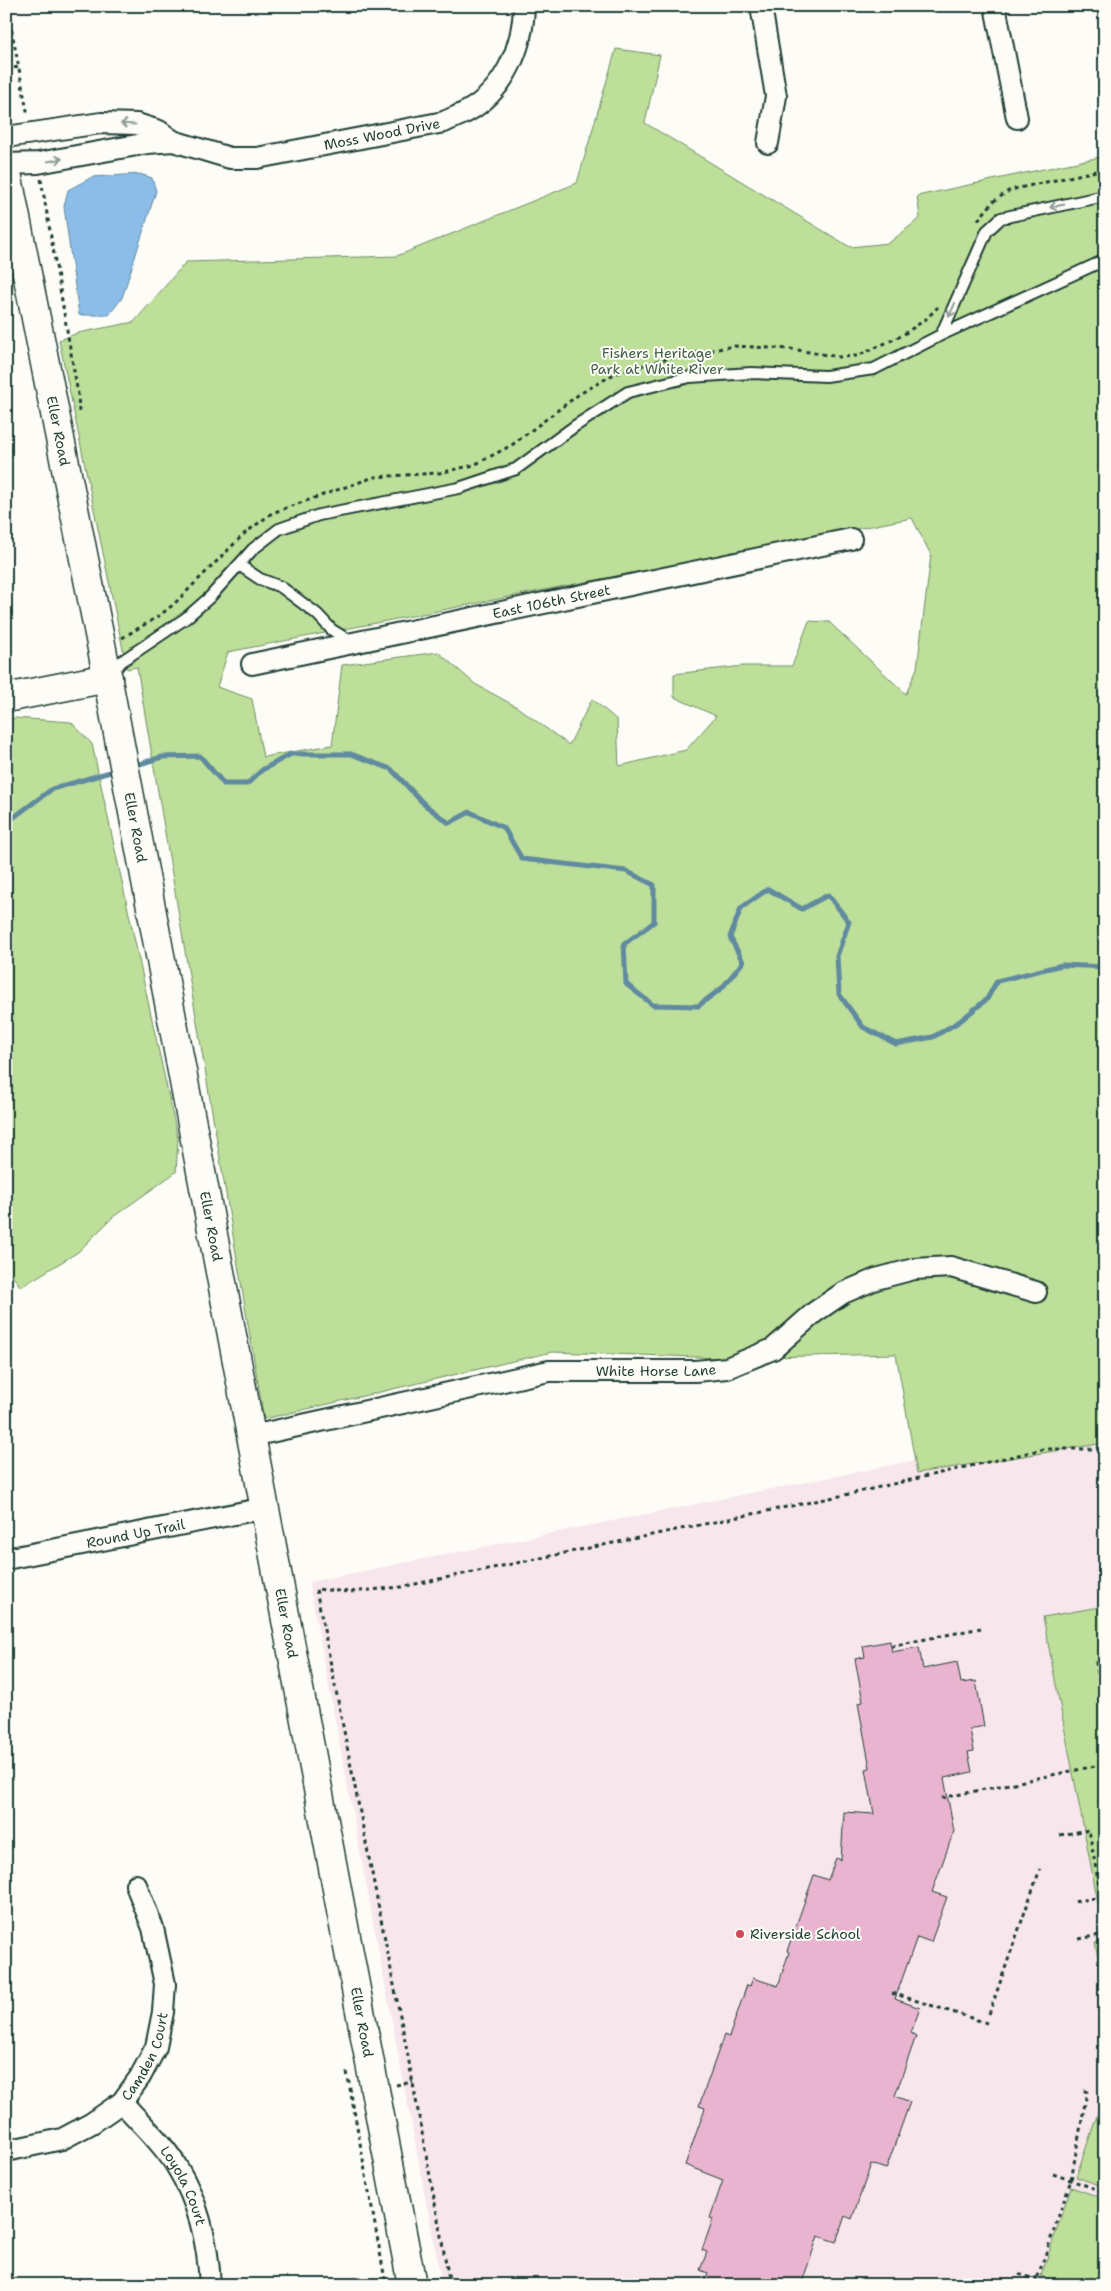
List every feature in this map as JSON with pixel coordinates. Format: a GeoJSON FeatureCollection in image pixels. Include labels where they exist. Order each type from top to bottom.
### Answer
{"type":"FeatureCollection","features":[{"type":"Feature","properties":{"kind":"street","name":"Moss Wood Drive"},"geometry":{"type":"LineString","coordinates":[[6,164],[38,163],[148,142],[173,141],[230,158],[257,158],[444,122],[469,111],[496,88],[511,63],[519,42],[524,6]]}},
{"type":"Feature","properties":{"kind":"street"},"geometry":{"type":"LineString","coordinates":[[761,6],[774,72],[776,96],[768,143]]}},
{"type":"Feature","properties":{"kind":"street"},"geometry":{"type":"LineString","coordinates":[[995,6],[1017,118]]}},
{"type":"Feature","properties":{"kind":"street","name":"Moss Wood Drive"},"geometry":{"type":"LineString","coordinates":[[6,137],[101,123],[138,124],[159,131],[173,141]]}},
{"type":"Feature","properties":{"kind":"street","name":"Eller Road"},"geometry":{"type":"LineString","coordinates":[[6,168],[108,678],[412,2285]]}},
{"type":"Feature","properties":{"kind":"street","name":"East 106th Street"},"geometry":{"type":"LineString","coordinates":[[252,664],[852,539]]}},
{"type":"Feature","properties":{"kind":"street"},"geometry":{"type":"LineString","coordinates":[[6,698],[108,678]]}},
{"type":"Feature","properties":{"kind":"street","name":"White Horse Lane"},"geometry":{"type":"LineString","coordinates":[[252,1436],[550,1371],[695,1371],[727,1368],[773,1350],[815,1312],[843,1293],[876,1279],[914,1268],[951,1267],[1036,1292]]}},
{"type":"Feature","properties":{"kind":"street","name":"Round Up Trail"},"geometry":{"type":"LineString","coordinates":[[6,1558],[265,1508]]}},
{"type":"Feature","properties":{"kind":"street","name":"Camden Court"},"geometry":{"type":"LineString","coordinates":[[6,2151],[62,2139],[92,2123],[122,2102],[140,2077],[156,2047],[164,2002],[165,1984],[161,1958],[153,1928],[136,1885]]}},
{"type":"Feature","properties":{"kind":"street","name":"Loyola Court"},"geometry":{"type":"LineString","coordinates":[[122,2102],[177,2166],[194,2198],[205,2237],[210,2285]]}},
{"type":"Feature","properties":{"kind":"lane"},"geometry":{"type":"LineString","coordinates":[[941,335],[987,231],[1001,218],[1105,196]]}},
{"type":"Feature","properties":{"kind":"lane"},"geometry":{"type":"LineString","coordinates":[[108,678],[122,661],[186,618],[210,597],[253,549],[279,530],[319,515],[459,488],[516,469],[575,426],[628,392],[690,377],[752,373],[826,376],[874,369],[941,335],[1105,260]]}},
{"type":"Feature","properties":{"kind":"lane"},"geometry":{"type":"LineString","coordinates":[[238,565],[260,579],[280,587],[317,614],[332,630],[354,643]]}},
{"type":"Feature","properties":{"kind":"path"},"geometry":{"type":"LineString","coordinates":[[6,69],[19,66]]}},
{"type":"Feature","properties":{"kind":"path"},"geometry":{"type":"LineString","coordinates":[[450,2285],[407,2052],[316,1589],[350,1592],[401,1587],[844,1495],[1044,1450],[1105,1449]]}},
{"type":"Feature","properties":{"kind":"path"},"geometry":{"type":"LineString","coordinates":[[891,1646],[981,1628]]}},
{"type":"Feature","properties":{"kind":"path"},"geometry":{"type":"LineString","coordinates":[[1105,1660],[1096,1662],[1105,1712]]}},
{"type":"Feature","properties":{"kind":"path"},"geometry":{"type":"LineString","coordinates":[[942,1798],[1105,1764]]}},
{"type":"Feature","properties":{"kind":"path"},"geometry":{"type":"LineString","coordinates":[[1060,1835],[1089,1830],[1101,1897],[1072,1902]]}},
{"type":"Feature","properties":{"kind":"path"},"geometry":{"type":"LineString","coordinates":[[989,2014],[1040,1869]]}},
{"type":"Feature","properties":{"kind":"path"},"geometry":{"type":"LineString","coordinates":[[1079,1939],[1105,1934]]}},
{"type":"Feature","properties":{"kind":"path"},"geometry":{"type":"LineString","coordinates":[[892,1993],[986,2023]]}},
{"type":"Feature","properties":{"kind":"path"},"geometry":{"type":"LineString","coordinates":[[347,2072],[386,2285]]}},
{"type":"Feature","properties":{"kind":"path"},"geometry":{"type":"LineString","coordinates":[[1034,2285],[1071,2180],[1087,2092],[1083,2090]]}},
{"type":"Feature","properties":{"kind":"path"},"geometry":{"type":"LineString","coordinates":[[1053,2174],[1105,2192]]}},
{"type":"Feature","properties":{"kind":"path"},"geometry":{"type":"LineString","coordinates":[[1018,2274],[1052,2285]]}},
{"type":"Feature","properties":{"kind":"shaded area","name":"Riverside School"},"geometry":{"type":"Polygon","coordinates":[[[1105,1422],[1105,2285],[442,2285],[309,1582],[1105,1422]]]}},
{"type":"Feature","properties":{"kind":"green space","name":"Fishers Heritage Park at White River"},"geometry":{"type":"Polygon","coordinates":[[[616,49],[660,55],[645,123],[850,247],[889,243],[920,218],[917,196],[1105,156],[1105,1443],[917,1473],[896,1354],[725,1358],[552,1352],[264,1419],[137,667],[127,669],[59,340],[78,333],[134,322],[186,262],[397,256],[577,183],[616,49]],[[912,518],[228,652],[217,687],[252,699],[263,757],[332,745],[342,665],[438,652],[475,684],[517,707],[569,745],[592,699],[617,720],[619,766],[686,750],[716,716],[674,697],[674,674],[743,666],[792,666],[809,621],[829,622],[906,694],[917,668],[931,555],[912,518]]]}},
{"type":"Feature","properties":{"kind":"green space"},"geometry":{"type":"Polygon","coordinates":[[[15,718],[71,722],[92,744],[178,1139],[176,1172],[113,1217],[78,1252],[21,1287],[6,1268],[6,720],[15,718]]]}},
{"type":"Feature","properties":{"kind":"green space"},"geometry":{"type":"Polygon","coordinates":[[[1105,1606],[1105,1939],[1043,1617],[1105,1606]]]}},
{"type":"Feature","properties":{"kind":"green space"},"geometry":{"type":"Polygon","coordinates":[[[1105,1941],[1105,1990],[1095,1943],[1105,1941]]]}},
{"type":"Feature","properties":{"kind":"green space"},"geometry":{"type":"Polygon","coordinates":[[[1105,2092],[1105,2187],[1076,2177],[1105,2092]]]}},
{"type":"Feature","properties":{"kind":"green space"},"geometry":{"type":"Polygon","coordinates":[[[1071,2187],[1105,2199],[1105,2285],[1067,2285],[1041,2276],[1071,2187]]]}},
{"type":"Feature","properties":{"kind":"water"},"geometry":{"type":"Polygon","coordinates":[[[140,174],[152,178],[156,191],[122,298],[109,315],[79,315],[64,207],[68,190],[92,177],[140,174]]]}},
{"type":"Feature","properties":{"kind":"building"},"geometry":{"type":"Polygon","coordinates":[[[890,1641],[892,1652],[919,1647],[923,1669],[957,1662],[961,1683],[976,1681],[984,1726],[970,1729],[974,1751],[968,1752],[972,1772],[944,1778],[954,1831],[932,1892],[947,1897],[931,1942],[917,1937],[895,1999],[920,2008],[911,2033],[916,2036],[895,2096],[910,2102],[886,2169],[871,2164],[852,2219],[845,2216],[836,2242],[818,2236],[801,2285],[703,2285],[708,2273],[700,2270],[707,2252],[702,2250],[713,2219],[710,2218],[723,2180],[685,2165],[705,2108],[699,2106],[724,2035],[729,2037],[747,1985],[750,1986],[753,1978],[778,1986],[789,1952],[787,1951],[814,1875],[828,1880],[836,1858],[841,1860],[844,1812],[874,1814],[866,1769],[870,1768],[858,1703],[863,1702],[855,1659],[865,1657],[863,1646],[890,1641]]]}},
{"type":"Feature","properties":{"kind":"waterway"},"geometry":{"type":"LineString","coordinates":[[133,766],[162,757],[200,756],[224,784],[247,784],[262,770],[291,754],[351,754],[391,769],[425,805],[449,823],[470,812],[504,828],[522,859],[626,871],[654,885],[654,922],[624,944],[626,984],[653,1005],[698,1006],[722,988],[743,962],[730,937],[741,908],[768,889],[802,909],[828,895],[849,922],[837,956],[839,994],[863,1027],[896,1044],[933,1037],[960,1021],[987,999],[997,981],[1062,965],[1105,967]]}},
{"type":"Feature","properties":{"kind":"waterway"},"geometry":{"type":"LineString","coordinates":[[6,823],[52,789],[117,770]]}},
{"type":"Feature","properties":{"kind":"place","name":"Riverside School"},"geometry":{"type":"Point","coordinates":[740,1934]}}]}
